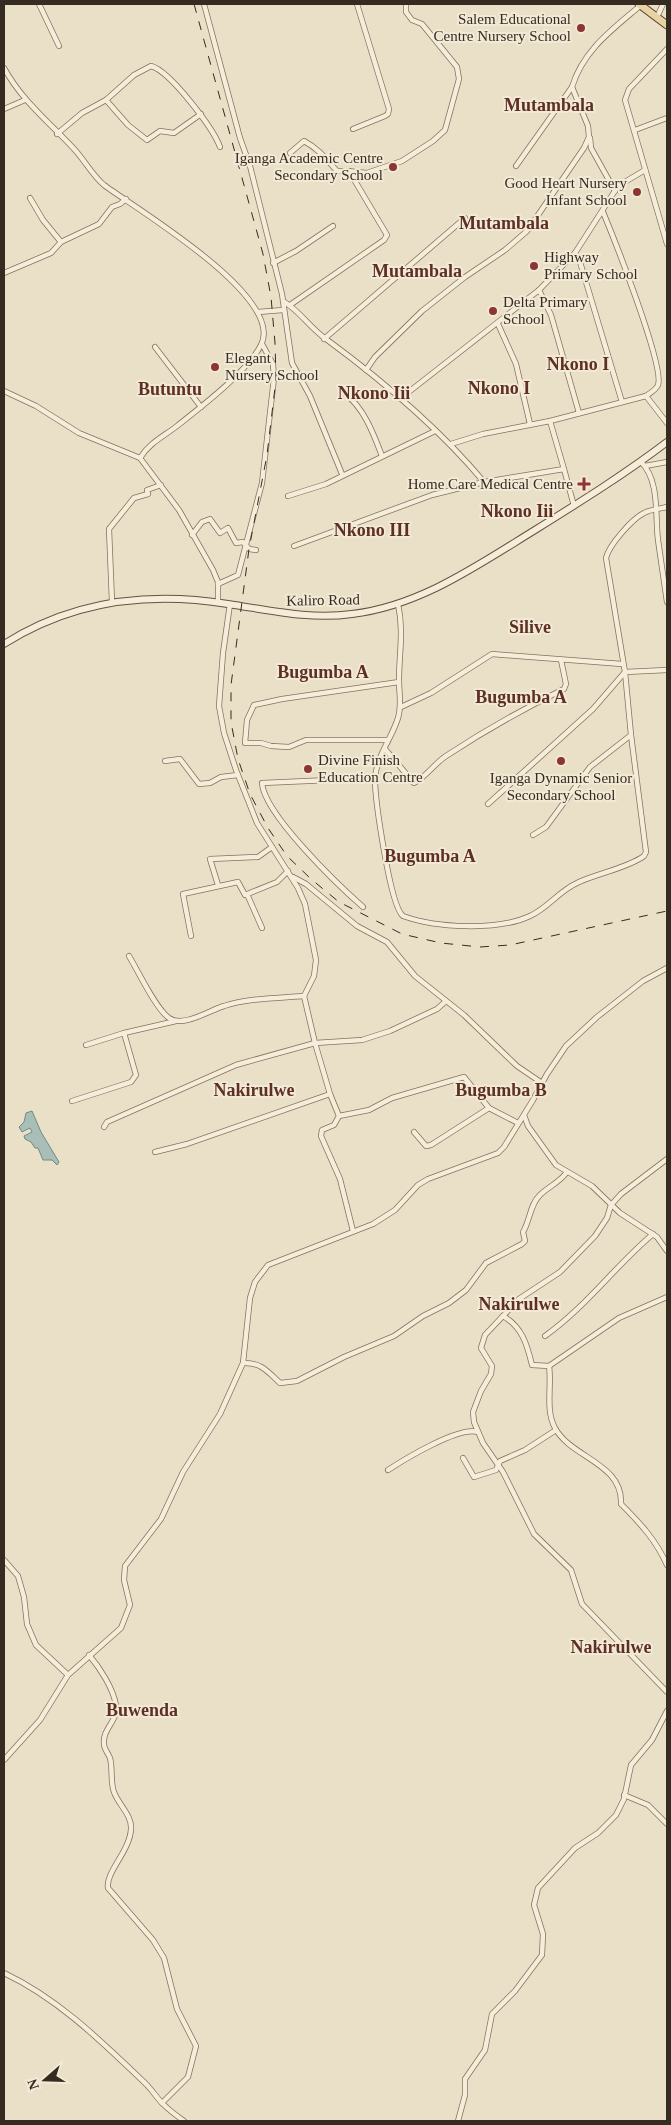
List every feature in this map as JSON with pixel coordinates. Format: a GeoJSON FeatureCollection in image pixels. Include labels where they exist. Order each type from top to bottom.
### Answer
{"type":"FeatureCollection","features":[{"type":"Feature","properties":{"kind":"main road"},"geometry":{"type":"LineString","coordinates":[[640,4],[667,25]]}},
{"type":"Feature","properties":{"kind":"main road","name":"Kaliro Road"},"geometry":{"type":"LineString","coordinates":[[4,644],[40,624],[69,612],[112,602],[155,598],[218,602],[281,613],[314,615],[353,614],[398,604],[464,574],[643,464],[667,442]]}},
{"type":"Feature","properties":{"kind":"street"},"geometry":{"type":"LineString","coordinates":[[40,4],[59,46]]}},
{"type":"Feature","properties":{"kind":"street"},"geometry":{"type":"LineString","coordinates":[[204,4],[240,138],[250,166],[283,301],[292,363],[310,396],[342,474]]}},
{"type":"Feature","properties":{"kind":"street"},"geometry":{"type":"LineString","coordinates":[[353,129],[385,116],[388,114],[389,109],[357,4]]}},
{"type":"Feature","properties":{"kind":"street"},"geometry":{"type":"LineString","coordinates":[[290,153],[304,141],[314,146],[337,172],[367,173],[402,161],[433,141],[445,130],[459,79],[457,67],[422,24],[412,20],[406,12],[406,4]]}},
{"type":"Feature","properties":{"kind":"street"},"geometry":{"type":"LineString","coordinates":[[516,166],[566,98],[577,73],[596,45],[605,34],[640,4]]}},
{"type":"Feature","properties":{"kind":"street"},"geometry":{"type":"LineString","coordinates":[[657,17],[663,4]]}},
{"type":"Feature","properties":{"kind":"street"},"geometry":{"type":"LineString","coordinates":[[667,49],[626,95],[625,100],[636,130],[645,170],[667,244]]}},
{"type":"Feature","properties":{"kind":"street"},"geometry":{"type":"LineString","coordinates":[[57,134],[82,113],[106,100],[134,75],[154,66],[172,79],[192,106],[201,114],[216,134],[220,146]]}},
{"type":"Feature","properties":{"kind":"street"},"geometry":{"type":"LineString","coordinates":[[4,68],[24,100],[103,184],[181,238],[234,282],[258,312],[264,331],[262,344],[254,356],[201,407],[146,448],[140,458]]}},
{"type":"Feature","properties":{"kind":"street"},"geometry":{"type":"LineString","coordinates":[[572,87],[588,126],[594,153],[615,191]]}},
{"type":"Feature","properties":{"kind":"street"},"geometry":{"type":"LineString","coordinates":[[566,98],[577,100]]}},
{"type":"Feature","properties":{"kind":"street"},"geometry":{"type":"LineString","coordinates":[[4,109],[24,100]]}},
{"type":"Feature","properties":{"kind":"street"},"geometry":{"type":"LineString","coordinates":[[106,100],[128,125],[147,140],[160,131],[173,134],[201,114]]}},
{"type":"Feature","properties":{"kind":"street"},"geometry":{"type":"LineString","coordinates":[[636,130],[667,118]]}},
{"type":"Feature","properties":{"kind":"street"},"geometry":{"type":"LineString","coordinates":[[366,370],[375,356],[422,311],[527,231],[584,148],[589,137]]}},
{"type":"Feature","properties":{"kind":"street"},"geometry":{"type":"LineString","coordinates":[[401,398],[498,324],[539,290],[575,253],[604,212],[618,186],[645,170]]}},
{"type":"Feature","properties":{"kind":"street"},"geometry":{"type":"LineString","coordinates":[[290,305],[386,237],[385,231],[373,215],[347,171]]}},
{"type":"Feature","properties":{"kind":"street"},"geometry":{"type":"LineString","coordinates":[[30,198],[43,220],[61,242]]}},
{"type":"Feature","properties":{"kind":"street"},"geometry":{"type":"LineString","coordinates":[[4,273],[51,253],[61,242],[99,224],[112,207],[126,199]]}},
{"type":"Feature","properties":{"kind":"street"},"geometry":{"type":"LineString","coordinates":[[451,444],[483,434],[550,421],[646,396],[658,384],[657,368],[622,257],[604,212]]}},
{"type":"Feature","properties":{"kind":"street"},"geometry":{"type":"LineString","coordinates":[[324,338],[465,218]]}},
{"type":"Feature","properties":{"kind":"street"},"geometry":{"type":"LineString","coordinates":[[273,263],[296,252],[333,226]]}},
{"type":"Feature","properties":{"kind":"street"},"geometry":{"type":"LineString","coordinates":[[575,253],[580,262],[622,402]]}},
{"type":"Feature","properties":{"kind":"street"},"geometry":{"type":"LineString","coordinates":[[539,290],[551,315],[579,413]]}},
{"type":"Feature","properties":{"kind":"street"},"geometry":{"type":"LineString","coordinates":[[283,301],[290,305],[324,338],[401,398],[451,444],[484,482]]}},
{"type":"Feature","properties":{"kind":"street"},"geometry":{"type":"LineString","coordinates":[[258,312],[283,310]]}},
{"type":"Feature","properties":{"kind":"street"},"geometry":{"type":"LineString","coordinates":[[498,324],[516,364],[530,424]]}},
{"type":"Feature","properties":{"kind":"street"},"geometry":{"type":"LineString","coordinates":[[218,584],[238,575],[262,483],[274,378],[272,364],[262,344]]}},
{"type":"Feature","properties":{"kind":"street"},"geometry":{"type":"LineString","coordinates":[[155,347],[201,407]]}},
{"type":"Feature","properties":{"kind":"street"},"geometry":{"type":"LineString","coordinates":[[4,391],[36,406],[78,433],[140,458],[179,510],[218,584],[218,602]]}},
{"type":"Feature","properties":{"kind":"street"},"geometry":{"type":"LineString","coordinates":[[344,393],[354,400],[382,456]]}},
{"type":"Feature","properties":{"kind":"street"},"geometry":{"type":"LineString","coordinates":[[646,396],[667,423]]}},
{"type":"Feature","properties":{"kind":"street"},"geometry":{"type":"LineString","coordinates":[[550,421],[574,506]]}},
{"type":"Feature","properties":{"kind":"street"},"geometry":{"type":"LineString","coordinates":[[288,496],[326,484],[342,474],[435,431]]}},
{"type":"Feature","properties":{"kind":"street"},"geometry":{"type":"LineString","coordinates":[[667,462],[643,464],[653,488],[656,528],[667,602]]}},
{"type":"Feature","properties":{"kind":"street"},"geometry":{"type":"LineString","coordinates":[[294,546],[345,528],[397,506],[484,482],[564,469]]}},
{"type":"Feature","properties":{"kind":"street"},"geometry":{"type":"LineString","coordinates":[[112,602],[109,529],[134,498],[148,494],[147,490],[162,485]]}},
{"type":"Feature","properties":{"kind":"street"},"geometry":{"type":"LineString","coordinates":[[398,604],[403,634],[399,682],[401,708],[375,778],[379,820],[399,913],[414,920],[436,924],[502,923],[529,916],[574,884],[644,856],[646,852],[624,672],[606,558],[613,543],[644,512],[667,507]]}},
{"type":"Feature","properties":{"kind":"street"},"geometry":{"type":"LineString","coordinates":[[192,535],[202,522],[210,519],[220,533],[228,528],[236,543],[246,544],[249,548],[256,550]]}},
{"type":"Feature","properties":{"kind":"street"},"geometry":{"type":"LineString","coordinates":[[230,604],[223,653],[219,706],[227,745],[257,823],[288,871],[306,904],[316,960],[314,976],[304,996],[315,1043],[330,1094],[339,1116]]}},
{"type":"Feature","properties":{"kind":"street"},"geometry":{"type":"LineString","coordinates":[[401,708],[431,693],[492,654],[622,664]]}},
{"type":"Feature","properties":{"kind":"street"},"geometry":{"type":"LineString","coordinates":[[385,749],[414,783],[418,781],[444,757],[515,713],[564,689],[566,684],[562,660]]}},
{"type":"Feature","properties":{"kind":"street"},"geometry":{"type":"LineString","coordinates":[[488,804],[593,709],[624,672],[667,670]]}},
{"type":"Feature","properties":{"kind":"street"},"geometry":{"type":"LineString","coordinates":[[388,740],[318,739],[306,740],[289,747],[271,746],[261,742],[245,743],[247,720],[254,705],[282,699],[399,682]]}},
{"type":"Feature","properties":{"kind":"street"},"geometry":{"type":"LineString","coordinates":[[533,835],[546,827],[590,767],[631,735]]}},
{"type":"Feature","properties":{"kind":"street"},"geometry":{"type":"LineString","coordinates":[[165,761],[180,759],[199,784],[210,783],[221,777],[238,775]]}},
{"type":"Feature","properties":{"kind":"street"},"geometry":{"type":"LineString","coordinates":[[363,907],[295,838],[262,792],[262,783],[375,778]]}},
{"type":"Feature","properties":{"kind":"street"},"geometry":{"type":"LineString","coordinates":[[218,885],[210,859],[236,856],[258,857],[272,847]]}},
{"type":"Feature","properties":{"kind":"street"},"geometry":{"type":"LineString","coordinates":[[191,936],[183,894],[238,882],[242,893],[247,894],[277,882],[288,871]]}},
{"type":"Feature","properties":{"kind":"street"},"geometry":{"type":"LineString","coordinates":[[291,876],[306,884],[335,910],[365,932],[387,942],[415,976],[479,1028],[517,1066],[542,1083]]}},
{"type":"Feature","properties":{"kind":"street"},"geometry":{"type":"LineString","coordinates":[[247,894],[262,928]]}},
{"type":"Feature","properties":{"kind":"street"},"geometry":{"type":"LineString","coordinates":[[129,956],[160,1007],[170,1018],[176,1021]]}},
{"type":"Feature","properties":{"kind":"street"},"geometry":{"type":"LineString","coordinates":[[4,1760],[40,1720],[68,1675],[88,1655],[121,1628],[130,1605],[124,1580],[126,1566],[161,1519],[183,1472],[220,1414],[244,1363],[250,1298],[255,1282],[262,1272],[268,1266],[373,1224],[395,1210],[418,1184],[498,1153],[524,1115],[566,1046],[597,1017],[643,981],[667,968]]}},
{"type":"Feature","properties":{"kind":"street"},"geometry":{"type":"LineString","coordinates":[[86,1045],[124,1033],[187,1020],[225,1005],[304,996]]}},
{"type":"Feature","properties":{"kind":"street"},"geometry":{"type":"LineString","coordinates":[[104,1127],[107,1122],[236,1065],[315,1043],[362,1040],[390,1031],[446,1001]]}},
{"type":"Feature","properties":{"kind":"street"},"geometry":{"type":"LineString","coordinates":[[72,1101],[131,1082],[136,1075],[124,1033]]}},
{"type":"Feature","properties":{"kind":"street"},"geometry":{"type":"LineString","coordinates":[[353,1231],[340,1179],[321,1136],[322,1130],[334,1125],[339,1116],[369,1110],[392,1098],[458,1078],[464,1078],[489,1108],[518,1123]]}},
{"type":"Feature","properties":{"kind":"street"},"geometry":{"type":"LineString","coordinates":[[155,1152],[187,1144],[330,1094]]}},
{"type":"Feature","properties":{"kind":"street"},"geometry":{"type":"LineString","coordinates":[[414,1132],[423,1144],[426,1146],[431,1145],[489,1108]]}},
{"type":"Feature","properties":{"kind":"street"},"geometry":{"type":"LineString","coordinates":[[524,1115],[528,1126],[551,1159],[567,1172],[592,1186],[620,1213],[653,1234],[667,1251]]}},
{"type":"Feature","properties":{"kind":"street"},"geometry":{"type":"LineString","coordinates":[[608,1217],[611,1205],[667,1159]]}},
{"type":"Feature","properties":{"kind":"street"},"geometry":{"type":"LineString","coordinates":[[244,1363],[253,1362],[262,1366],[280,1383],[290,1383],[394,1336],[423,1316],[449,1303],[466,1290],[486,1263],[522,1244],[525,1241],[523,1232],[536,1200],[562,1179],[567,1172]]}},
{"type":"Feature","properties":{"kind":"street"},"geometry":{"type":"LineString","coordinates":[[620,1213],[615,1212],[608,1217],[595,1236],[560,1272],[519,1300],[485,1336],[480,1344],[482,1352],[489,1358],[492,1366],[491,1374],[481,1391],[473,1412],[478,1432],[534,1534],[570,1570],[582,1604],[667,1692]]}},
{"type":"Feature","properties":{"kind":"street"},"geometry":{"type":"LineString","coordinates":[[545,1336],[568,1320],[624,1260],[653,1234]]}},
{"type":"Feature","properties":{"kind":"street"},"geometry":{"type":"LineString","coordinates":[[503,1316],[516,1323],[527,1345],[532,1365],[549,1366],[619,1318],[667,1298]]}},
{"type":"Feature","properties":{"kind":"street"},"geometry":{"type":"LineString","coordinates":[[549,1366],[551,1420],[556,1430],[599,1464],[616,1481],[622,1490],[621,1504],[658,1544],[667,1565]]}},
{"type":"Feature","properties":{"kind":"street"},"geometry":{"type":"LineString","coordinates":[[388,1470],[439,1441],[472,1430],[478,1432]]}},
{"type":"Feature","properties":{"kind":"street"},"geometry":{"type":"LineString","coordinates":[[497,1464],[556,1430]]}},
{"type":"Feature","properties":{"kind":"street"},"geometry":{"type":"LineString","coordinates":[[463,1458],[474,1477],[496,1470],[497,1464]]}},
{"type":"Feature","properties":{"kind":"street"},"geometry":{"type":"LineString","coordinates":[[4,1560],[18,1576],[24,1597],[27,1624],[36,1645],[68,1675]]}},
{"type":"Feature","properties":{"kind":"street"},"geometry":{"type":"LineString","coordinates":[[88,1655],[98,1665],[116,1707],[116,1716],[104,1736],[104,1743],[110,1759],[114,1794],[129,1818],[131,1830],[122,1858],[108,1878],[108,1888],[153,1940],[164,1958],[177,2009],[196,2046],[188,2077],[162,2103]]}},
{"type":"Feature","properties":{"kind":"street"},"geometry":{"type":"LineString","coordinates":[[458,2121],[466,2095],[464,2079],[484,2050],[492,2014],[515,1991],[542,1955],[543,1934],[534,1905],[538,1888],[575,1848],[598,1834],[616,1815],[624,1795],[631,1765],[652,1740],[667,1711]]}},
{"type":"Feature","properties":{"kind":"street"},"geometry":{"type":"LineString","coordinates":[[624,1795],[648,1805],[667,1824]]}},
{"type":"Feature","properties":{"kind":"street"},"geometry":{"type":"LineString","coordinates":[[4,1973],[27,1984],[66,2012],[130,2068],[155,2093],[162,2103],[184,2121]]}},
{"type":"Feature","properties":{"kind":"water"},"geometry":{"type":"Polygon","coordinates":[[[32,1111],[41,1132],[59,1162],[57,1165],[52,1160],[43,1160],[38,1148],[35,1148],[31,1142],[25,1139],[24,1136],[32,1132],[30,1128],[22,1132],[19,1127],[24,1122],[26,1113],[32,1111]]]}},
{"type":"Feature","properties":{"kind":"railway"},"geometry":{"type":"LineString","coordinates":[[194,4],[263,254],[271,297],[275,343],[276,379],[267,455],[249,549],[231,685],[231,722],[238,759],[250,794],[268,828],[287,856],[311,879],[339,902],[402,934],[441,943],[480,947],[510,945],[667,911]]}},
{"type":"Feature","properties":{"kind":"place","name":"Salem Educational Centre Nursery School"},"geometry":{"type":"Point","coordinates":[581,28]}},
{"type":"Feature","properties":{"kind":"place","name":"Iganga Academic Centre Secondary School"},"geometry":{"type":"Point","coordinates":[393,167]}},
{"type":"Feature","properties":{"kind":"place","name":"Good Heart Nursery Infant School"},"geometry":{"type":"Point","coordinates":[637,192]}},
{"type":"Feature","properties":{"kind":"place","name":"Highway Primary School"},"geometry":{"type":"Point","coordinates":[534,266]}},
{"type":"Feature","properties":{"kind":"place","name":"Delta Primary School"},"geometry":{"type":"Point","coordinates":[493,311]}},
{"type":"Feature","properties":{"kind":"place","name":"Elegant Nursery School"},"geometry":{"type":"Point","coordinates":[215,367]}},
{"type":"Feature","properties":{"kind":"place","name":"Home Care Medical Centre"},"geometry":{"type":"Point","coordinates":[584,484]}},
{"type":"Feature","properties":{"kind":"place","name":"Iganga Dynamic Senior Secondary School"},"geometry":{"type":"Point","coordinates":[561,761]}},
{"type":"Feature","properties":{"kind":"place","name":"Divine Finish Education Centre"},"geometry":{"type":"Point","coordinates":[308,769]}},
{"type":"Feature","properties":{"kind":"district","name":"Mutambala"},"geometry":{"type":"Point","coordinates":[549,105]}},
{"type":"Feature","properties":{"kind":"district","name":"Mutambala"},"geometry":{"type":"Point","coordinates":[504,223]}},
{"type":"Feature","properties":{"kind":"district","name":"Mutambala"},"geometry":{"type":"Point","coordinates":[417,271]}},
{"type":"Feature","properties":{"kind":"district","name":"Nkono I"},"geometry":{"type":"Point","coordinates":[578,364]}},
{"type":"Feature","properties":{"kind":"district","name":"Nkono I"},"geometry":{"type":"Point","coordinates":[499,388]}},
{"type":"Feature","properties":{"kind":"district","name":"Butuntu"},"geometry":{"type":"Point","coordinates":[170,389]}},
{"type":"Feature","properties":{"kind":"district","name":"Nkono Iii"},"geometry":{"type":"Point","coordinates":[374,393]}},
{"type":"Feature","properties":{"kind":"district","name":"Nkono Iii"},"geometry":{"type":"Point","coordinates":[517,511]}},
{"type":"Feature","properties":{"kind":"district","name":"Nkono III"},"geometry":{"type":"Point","coordinates":[372,530]}},
{"type":"Feature","properties":{"kind":"district","name":"Silive"},"geometry":{"type":"Point","coordinates":[530,627]}},
{"type":"Feature","properties":{"kind":"district","name":"Bugumba A"},"geometry":{"type":"Point","coordinates":[323,672]}},
{"type":"Feature","properties":{"kind":"district","name":"Bugumba A"},"geometry":{"type":"Point","coordinates":[521,697]}},
{"type":"Feature","properties":{"kind":"district","name":"Bugumba A"},"geometry":{"type":"Point","coordinates":[430,856]}},
{"type":"Feature","properties":{"kind":"district","name":"Nakirulwe"},"geometry":{"type":"Point","coordinates":[254,1090]}},
{"type":"Feature","properties":{"kind":"district","name":"Bugumba B"},"geometry":{"type":"Point","coordinates":[501,1090]}},
{"type":"Feature","properties":{"kind":"district","name":"Nakirulwe"},"geometry":{"type":"Point","coordinates":[519,1304]}},
{"type":"Feature","properties":{"kind":"district","name":"Nakirulwe"},"geometry":{"type":"Point","coordinates":[611,1647]}},
{"type":"Feature","properties":{"kind":"district","name":"Buwenda"},"geometry":{"type":"Point","coordinates":[142,1710]}}]}
